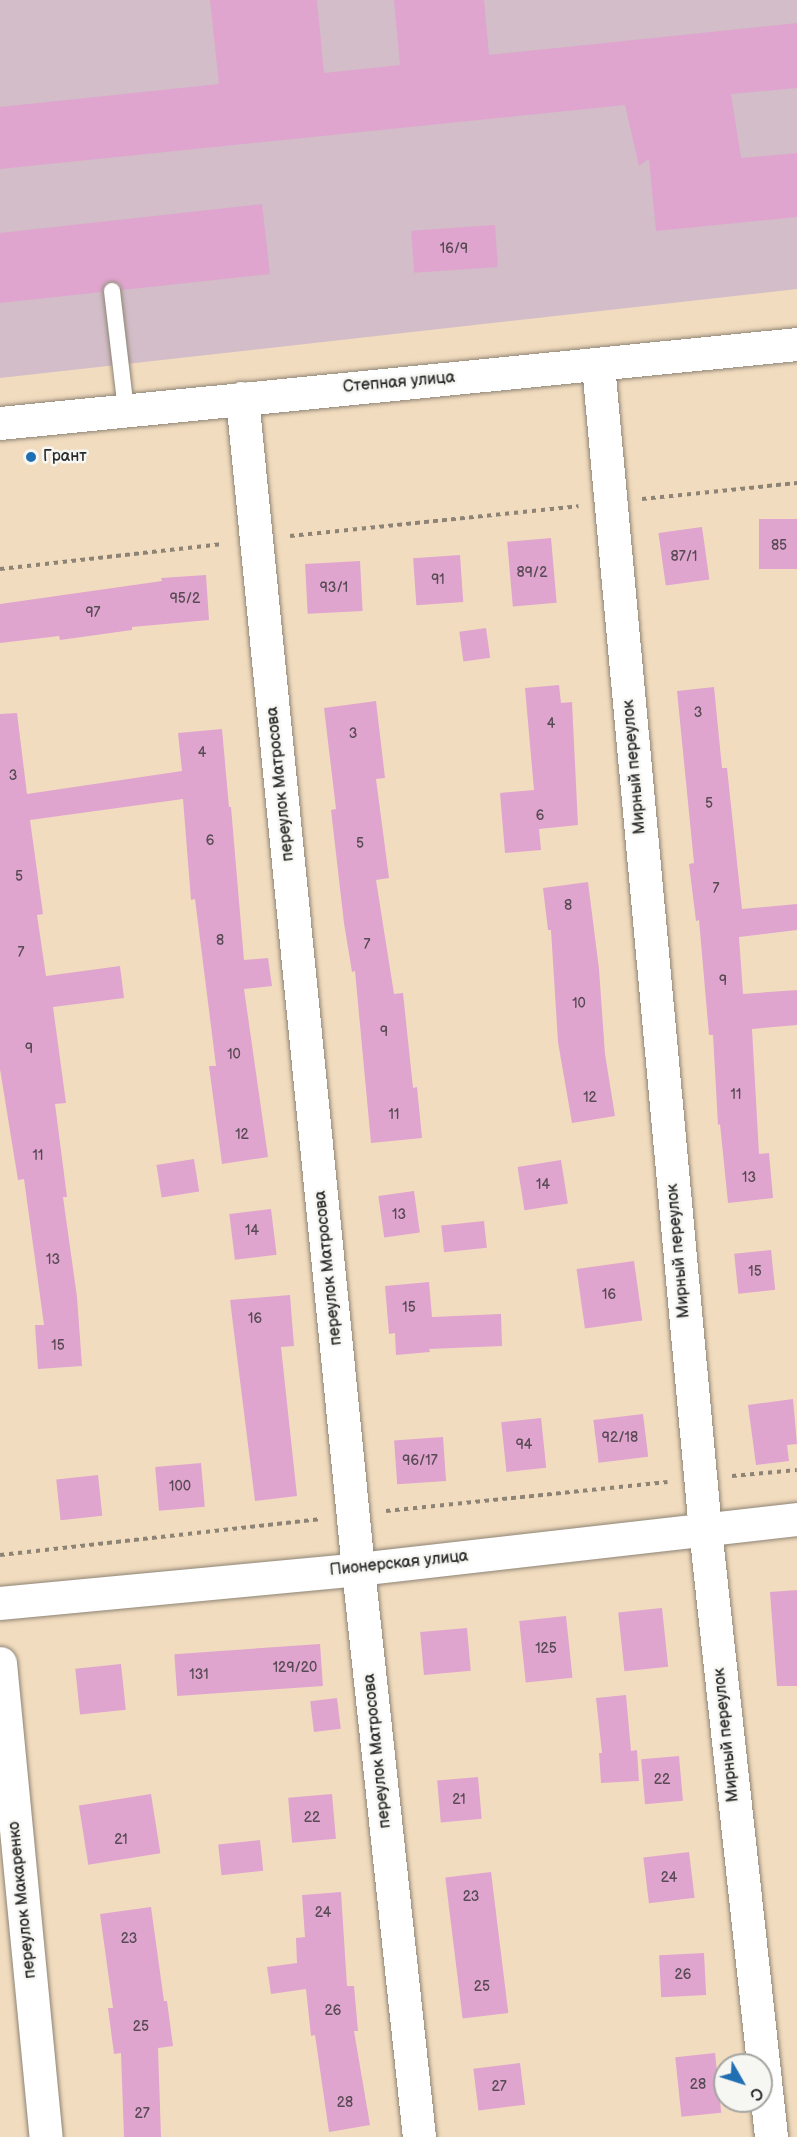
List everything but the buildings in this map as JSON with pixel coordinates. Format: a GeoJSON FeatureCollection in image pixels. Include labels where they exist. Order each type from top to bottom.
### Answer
{"type":"FeatureCollection","features":[{"type":"Feature","properties":{"kind":"street","name":"Степная улица"},"geometry":{"type":"LineString","coordinates":[[0,423],[797,344]]}},
{"type":"Feature","properties":{"kind":"street","name":"Мирный переулок"},"geometry":{"type":"LineString","coordinates":[[598,364],[700,1479],[771,2137]]}},
{"type":"Feature","properties":{"kind":"street","name":"переулок Матросова"},"geometry":{"type":"LineString","coordinates":[[242,398],[358,1569],[419,2137]]}},
{"type":"Feature","properties":{"kind":"street","name":"Пионерская улица"},"geometry":{"type":"LineString","coordinates":[[0,1603],[358,1569],[797,1519]]}},
{"type":"Feature","properties":{"kind":"street","name":"переулок Макаренко"},"geometry":{"type":"LineString","coordinates":[[0,1663],[46,2137]]}},
{"type":"Feature","properties":{"kind":"lane"},"geometry":{"type":"LineString","coordinates":[[112,291],[126,410]]}},
{"type":"Feature","properties":{"kind":"path"},"geometry":{"type":"LineString","coordinates":[[0,569],[797,483]]}},
{"type":"Feature","properties":{"kind":"path"},"geometry":{"type":"LineString","coordinates":[[0,1555],[353,1515],[797,1470]]}},
{"type":"Feature","properties":{"kind":"shaded area"},"geometry":{"type":"Polygon","coordinates":[[[0,0],[797,0],[797,289],[0,378],[0,0]]]}},
{"type":"Feature","properties":{"kind":"place","name":"Грант"},"geometry":{"type":"Point","coordinates":[31,457]}}]}
